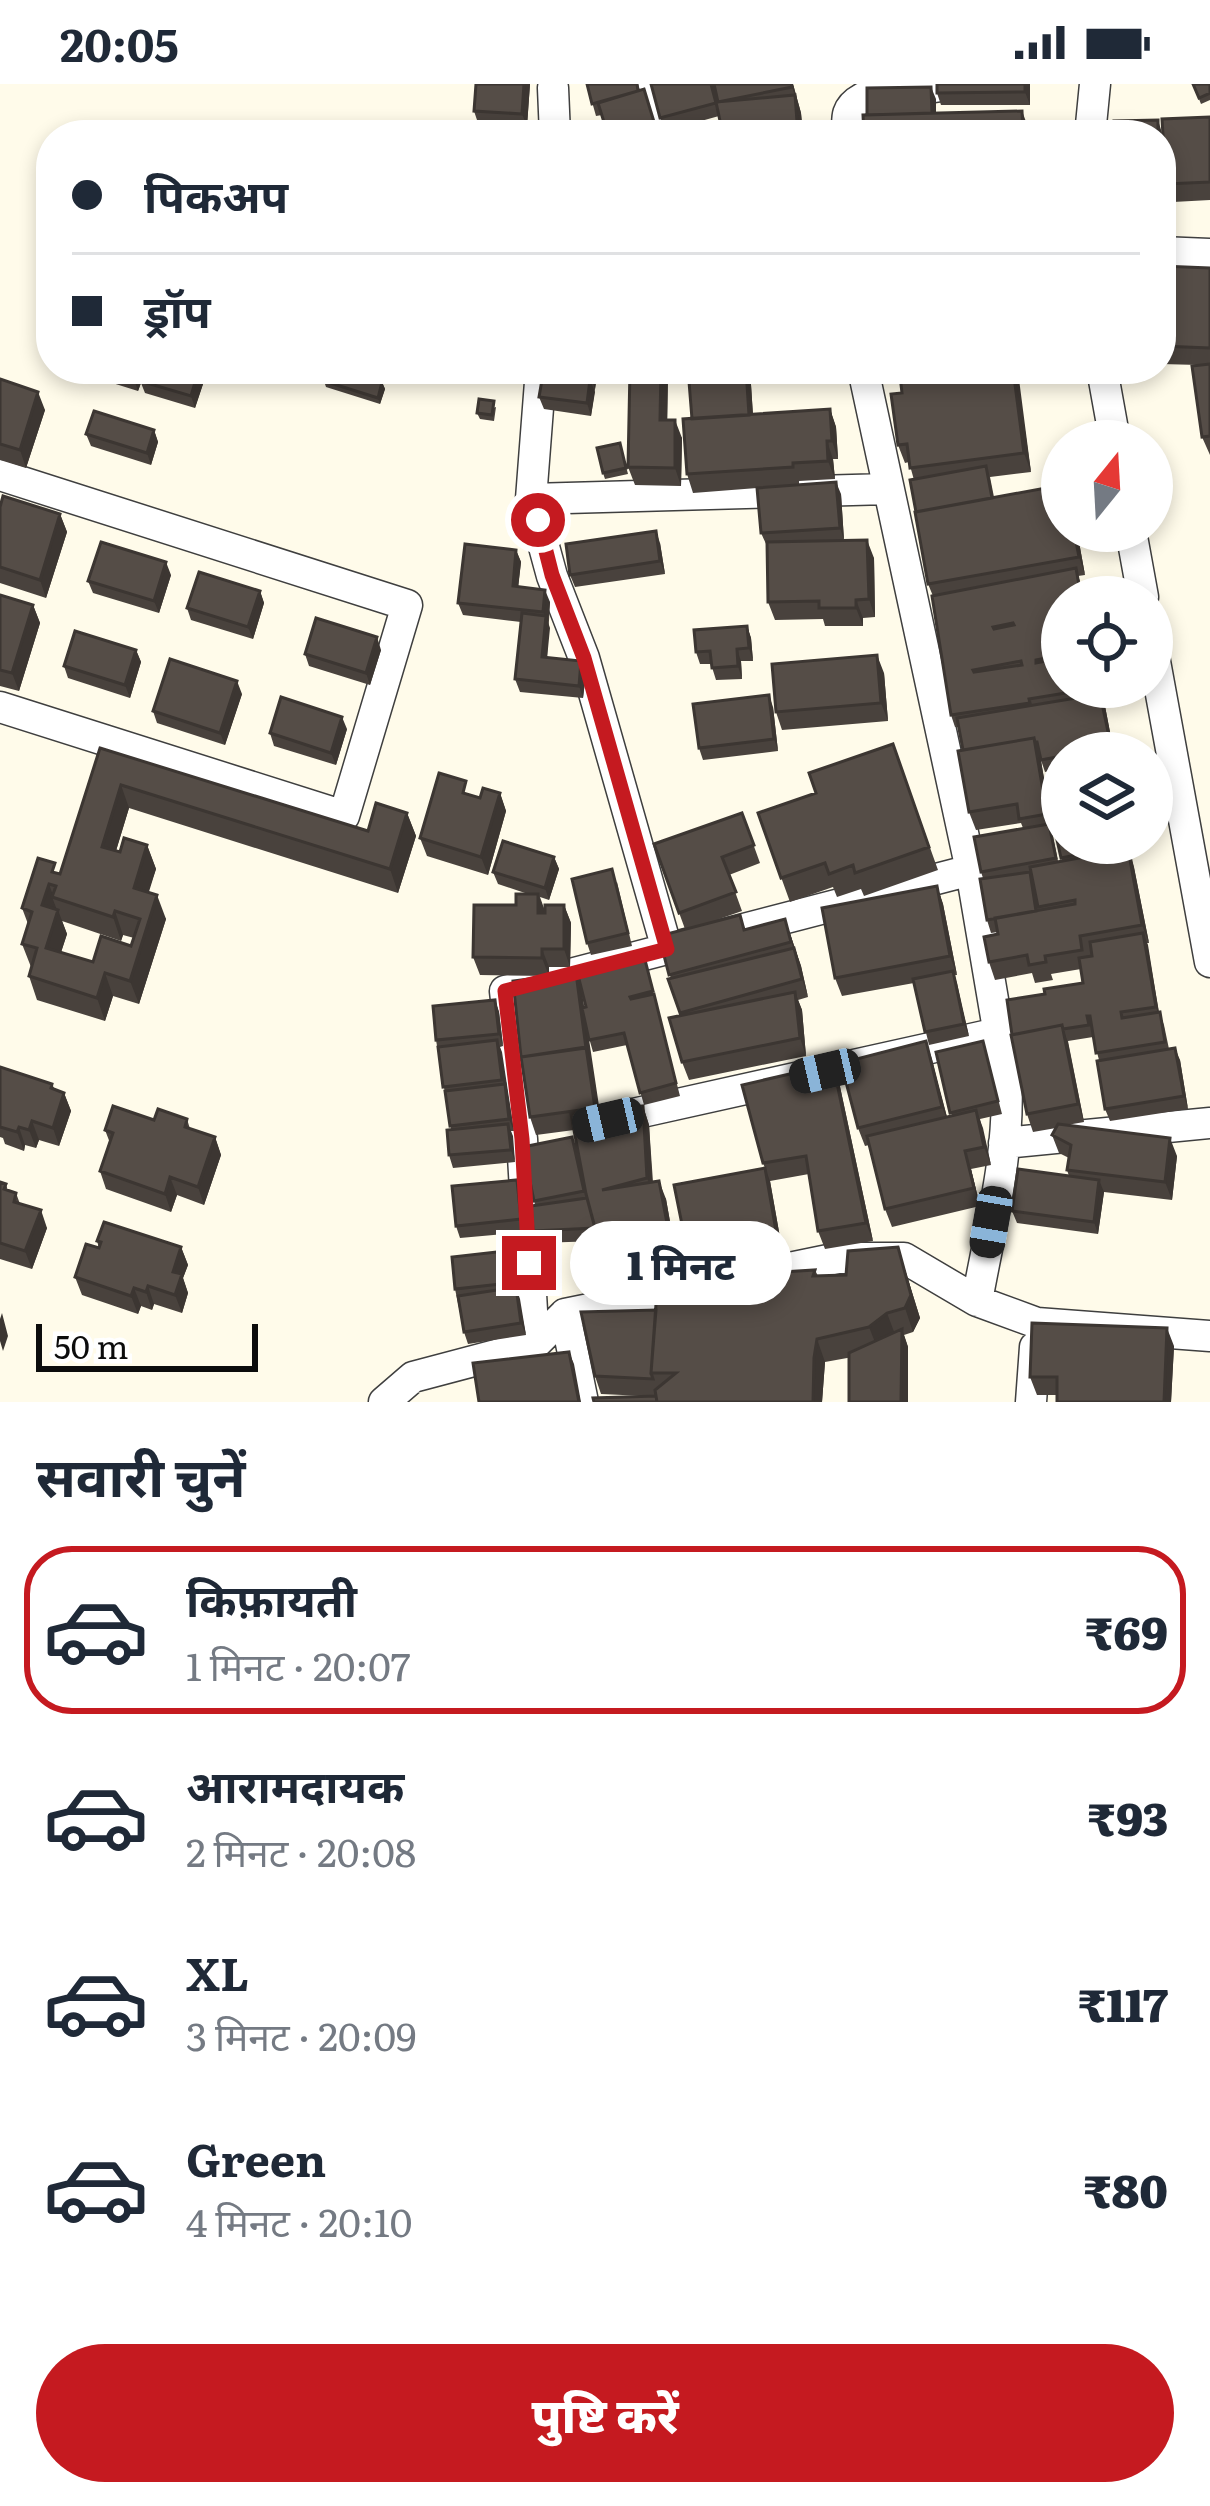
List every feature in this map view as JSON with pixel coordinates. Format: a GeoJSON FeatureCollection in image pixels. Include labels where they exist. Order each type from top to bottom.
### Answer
{"type":"FeatureCollection","features":[{"type":"Feature","properties":{"kind":"street"},"geometry":{"type":"LineString","coordinates":[[650,84],[661,120]]}},
{"type":"Feature","properties":{"kind":"street"},"geometry":{"type":"LineString","coordinates":[[846,120],[852,104],[863,98],[954,84]]}},
{"type":"Feature","properties":{"kind":"street"},"geometry":{"type":"LineString","coordinates":[[1091,120],[1095,84]]}},
{"type":"Feature","properties":{"kind":"street"},"geometry":{"type":"LineString","coordinates":[[554,88],[555,120]]}},
{"type":"Feature","properties":{"kind":"street"},"geometry":{"type":"LineString","coordinates":[[1176,253],[1210,254]]}},
{"type":"Feature","properties":{"kind":"street"},"geometry":{"type":"LineString","coordinates":[[541,384],[531,499],[552,575],[584,658],[667,949]]}},
{"type":"Feature","properties":{"kind":"street"},"geometry":{"type":"LineString","coordinates":[[865,384],[971,870],[1008,1104],[977,1301]]}},
{"type":"Feature","properties":{"kind":"street"},"geometry":{"type":"LineString","coordinates":[[1105,384],[1111,420]]}},
{"type":"Feature","properties":{"kind":"street"},"geometry":{"type":"LineString","coordinates":[[0,475],[407,605],[344,816],[0,707]]}},
{"type":"Feature","properties":{"kind":"street"},"geometry":{"type":"LineString","coordinates":[[531,499],[888,488]]}},
{"type":"Feature","properties":{"kind":"street"},"geometry":{"type":"LineString","coordinates":[[1164,708],[1210,962]]}},
{"type":"Feature","properties":{"kind":"street"},"geometry":{"type":"LineString","coordinates":[[534,1345],[544,1134],[505,991],[971,870]]}},
{"type":"Feature","properties":{"kind":"street"},"geometry":{"type":"LineString","coordinates":[[544,1134],[998,1033]]}},
{"type":"Feature","properties":{"kind":"street"},"geometry":{"type":"LineString","coordinates":[[1004,1143],[1210,1123]]}},
{"type":"Feature","properties":{"kind":"street"},"geometry":{"type":"LineString","coordinates":[[384,1402],[413,1377],[534,1345],[565,1314],[838,1258],[904,1258],[977,1301],[1037,1323],[1210,1336]]}},
{"type":"Feature","properties":{"kind":"street"},"geometry":{"type":"LineString","coordinates":[[565,1314],[583,1402]]}},
{"type":"Feature","properties":{"kind":"street"},"geometry":{"type":"LineString","coordinates":[[1031,1402],[1037,1323]]}},
{"type":"Feature","properties":{"kind":"building"},"geometry":{"type":"Polygon","coordinates":[[[476,84],[524,84],[522,114],[474,111],[476,84]]]}},
{"type":"Feature","properties":{"kind":"building"},"geometry":{"type":"Polygon","coordinates":[[[587,84],[637,84],[638,91],[592,104],[587,84]]]}},
{"type":"Feature","properties":{"kind":"building"},"geometry":{"type":"Polygon","coordinates":[[[651,84],[711,84],[716,103],[660,118],[651,84]]]}},
{"type":"Feature","properties":{"kind":"building"},"geometry":{"type":"Polygon","coordinates":[[[714,84],[791,84],[792,87],[718,102],[714,84]]]}},
{"type":"Feature","properties":{"kind":"building"},"geometry":{"type":"Polygon","coordinates":[[[937,84],[1025,84],[1025,92],[937,93],[937,84]]]}},
{"type":"Feature","properties":{"kind":"building"},"geometry":{"type":"Polygon","coordinates":[[[1193,84],[1210,84],[1210,93],[1199,98],[1193,84]]]}},
{"type":"Feature","properties":{"kind":"building"},"geometry":{"type":"Polygon","coordinates":[[[931,87],[932,113],[867,115],[867,88],[931,87]]]}},
{"type":"Feature","properties":{"kind":"building"},"geometry":{"type":"Polygon","coordinates":[[[644,89],[653,120],[603,120],[598,103],[644,89]]]}},
{"type":"Feature","properties":{"kind":"building"},"geometry":{"type":"Polygon","coordinates":[[[795,95],[797,120],[720,120],[716,102],[795,95]]]}},
{"type":"Feature","properties":{"kind":"building"},"geometry":{"type":"Polygon","coordinates":[[[1022,111],[1022,120],[863,120],[863,115],[1022,111]]]}},
{"type":"Feature","properties":{"kind":"building"},"geometry":{"type":"Polygon","coordinates":[[[1210,117],[1210,182],[1176,184],[1176,120],[1162,119],[1210,117]]]}},
{"type":"Feature","properties":{"kind":"building"},"geometry":{"type":"Polygon","coordinates":[[[1176,267],[1210,268],[1210,348],[1176,347],[1176,267]]]}},
{"type":"Feature","properties":{"kind":"building"},"geometry":{"type":"Polygon","coordinates":[[[1210,364],[1210,436],[1202,437],[1192,366],[1210,364]]]}},
{"type":"Feature","properties":{"kind":"building"},"geometry":{"type":"Polygon","coordinates":[[[0,379],[38,392],[20,450],[0,444],[0,379]]]}},
{"type":"Feature","properties":{"kind":"building"},"geometry":{"type":"Polygon","coordinates":[[[150,384],[195,384],[191,396],[150,384]]]}},
{"type":"Feature","properties":{"kind":"building"},"geometry":{"type":"Polygon","coordinates":[[[334,384],[382,384],[378,398],[334,384]]]}},
{"type":"Feature","properties":{"kind":"building"},"geometry":{"type":"Polygon","coordinates":[[[541,384],[589,384],[587,403],[539,397],[541,384]]]}},
{"type":"Feature","properties":{"kind":"building"},"geometry":{"type":"Polygon","coordinates":[[[630,384],[661,384],[660,420],[675,420],[675,468],[628,467],[630,384]]]}},
{"type":"Feature","properties":{"kind":"building"},"geometry":{"type":"Polygon","coordinates":[[[689,384],[747,384],[749,415],[692,419],[689,384]]]}},
{"type":"Feature","properties":{"kind":"building"},"geometry":{"type":"Polygon","coordinates":[[[901,384],[1015,384],[1024,453],[910,468],[907,444],[898,445],[891,394],[902,393],[901,384]]]}},
{"type":"Feature","properties":{"kind":"building"},"geometry":{"type":"Polygon","coordinates":[[[479,399],[494,401],[492,415],[477,413],[479,399]]]}},
{"type":"Feature","properties":{"kind":"building"},"geometry":{"type":"Polygon","coordinates":[[[830,409],[828,461],[687,474],[683,419],[830,409]]]}},
{"type":"Feature","properties":{"kind":"building"},"geometry":{"type":"Polygon","coordinates":[[[94,411],[154,430],[147,453],[86,434],[94,411]]]}},
{"type":"Feature","properties":{"kind":"building"},"geometry":{"type":"Polygon","coordinates":[[[620,443],[626,468],[603,473],[597,448],[620,443]]]}},
{"type":"Feature","properties":{"kind":"building"},"geometry":{"type":"Polygon","coordinates":[[[986,466],[992,498],[916,512],[910,480],[986,466]]]}},
{"type":"Feature","properties":{"kind":"building"},"geometry":{"type":"Polygon","coordinates":[[[836,482],[840,528],[761,533],[757,488],[836,482]]]}},
{"type":"Feature","properties":{"kind":"building"},"geometry":{"type":"Polygon","coordinates":[[[1041,489],[1041,552],[1078,552],[1079,557],[928,584],[915,512],[1041,489]]]}},
{"type":"Feature","properties":{"kind":"building"},"geometry":{"type":"Polygon","coordinates":[[[3,496],[60,514],[40,580],[0,567],[3,496]]]}},
{"type":"Feature","properties":{"kind":"building"},"geometry":{"type":"Polygon","coordinates":[[[656,531],[660,561],[570,575],[566,544],[656,531]]]}},
{"type":"Feature","properties":{"kind":"building"},"geometry":{"type":"Polygon","coordinates":[[[867,540],[869,599],[856,600],[856,608],[819,608],[819,601],[768,602],[767,542],[867,540]]]}},
{"type":"Feature","properties":{"kind":"building"},"geometry":{"type":"Polygon","coordinates":[[[101,542],[166,562],[154,601],[88,581],[101,542]]]}},
{"type":"Feature","properties":{"kind":"building"},"geometry":{"type":"Polygon","coordinates":[[[465,544],[516,550],[513,586],[545,590],[543,612],[458,603],[465,544]]]}},
{"type":"Feature","properties":{"kind":"building"},"geometry":{"type":"Polygon","coordinates":[[[1076,568],[1077,576],[1041,576],[1041,659],[1036,663],[1041,662],[1041,697],[1029,699],[1030,703],[951,715],[932,596],[1076,568]],[[1021,661],[973,670],[974,672],[1022,665],[1021,661]]]}},
{"type":"Feature","properties":{"kind":"building"},"geometry":{"type":"Polygon","coordinates":[[[199,572],[260,591],[248,627],[187,608],[199,572]]]}},
{"type":"Feature","properties":{"kind":"building"},"geometry":{"type":"Polygon","coordinates":[[[0,595],[33,605],[12,673],[0,670],[0,595]]]}},
{"type":"Feature","properties":{"kind":"building"},"geometry":{"type":"Polygon","coordinates":[[[522,613],[546,616],[542,657],[581,661],[579,686],[515,679],[522,613]]]}},
{"type":"Feature","properties":{"kind":"building"},"geometry":{"type":"Polygon","coordinates":[[[316,618],[377,637],[366,673],[305,654],[316,618]]]}},
{"type":"Feature","properties":{"kind":"building"},"geometry":{"type":"Polygon","coordinates":[[[747,626],[749,648],[737,649],[738,666],[712,668],[710,651],[696,652],[694,630],[747,626]]]}},
{"type":"Feature","properties":{"kind":"building"},"geometry":{"type":"Polygon","coordinates":[[[75,631],[136,650],[125,685],[64,666],[75,631]]]}},
{"type":"Feature","properties":{"kind":"building"},"geometry":{"type":"Polygon","coordinates":[[[877,655],[881,703],[776,712],[772,664],[877,655]]]}},
{"type":"Feature","properties":{"kind":"building"},"geometry":{"type":"Polygon","coordinates":[[[170,659],[237,681],[220,733],[153,711],[170,659]]]}},
{"type":"Feature","properties":{"kind":"building"},"geometry":{"type":"Polygon","coordinates":[[[769,695],[774,739],[699,748],[693,704],[769,695]]]}},
{"type":"Feature","properties":{"kind":"building"},"geometry":{"type":"Polygon","coordinates":[[[281,697],[342,717],[331,753],[270,733],[281,697]]]}},
{"type":"Feature","properties":{"kind":"building"},"geometry":{"type":"Polygon","coordinates":[[[1041,704],[1041,708],[1103,708],[1108,732],[1041,732],[1041,760],[1034,738],[963,750],[957,718],[1041,704]]]}},
{"type":"Feature","properties":{"kind":"building"},"geometry":{"type":"Polygon","coordinates":[[[1034,738],[1041,815],[1019,819],[1017,804],[969,812],[958,751],[1034,738]]]}},
{"type":"Feature","properties":{"kind":"building"},"geometry":{"type":"Polygon","coordinates":[[[893,744],[929,847],[855,873],[853,865],[829,874],[825,863],[781,878],[758,813],[816,793],[809,773],[893,744]]]}},
{"type":"Feature","properties":{"kind":"building"},"geometry":{"type":"Polygon","coordinates":[[[100,748],[368,831],[376,803],[407,813],[390,869],[121,785],[102,847],[120,852],[124,838],[147,845],[134,888],[157,895],[130,981],[105,973],[97,998],[29,976],[37,948],[22,944],[32,912],[22,908],[38,858],[55,863],[52,872],[60,874],[100,748]],[[49,884],[42,905],[58,910],[46,948],[93,962],[101,936],[131,946],[140,919],[115,911],[113,917],[52,897],[56,886],[49,884]]]}},
{"type":"Feature","properties":{"kind":"building"},"geometry":{"type":"Polygon","coordinates":[[[439,773],[466,781],[463,793],[480,798],[483,788],[500,793],[481,857],[420,838],[439,773]]]}},
{"type":"Feature","properties":{"kind":"building"},"geometry":{"type":"Polygon","coordinates":[[[742,813],[754,845],[722,857],[736,892],[679,913],[654,844],[742,813]]]}},
{"type":"Feature","properties":{"kind":"building"},"geometry":{"type":"Polygon","coordinates":[[[1041,825],[1041,861],[981,872],[974,837],[1041,825]]]}},
{"type":"Feature","properties":{"kind":"building"},"geometry":{"type":"Polygon","coordinates":[[[503,841],[554,857],[545,888],[493,872],[503,841]]]}},
{"type":"Feature","properties":{"kind":"building"},"geometry":{"type":"Polygon","coordinates":[[[1131,864],[1142,925],[1080,936],[1082,950],[1045,956],[1046,962],[1029,965],[1027,955],[989,962],[984,937],[998,934],[995,918],[1075,904],[1075,900],[1038,907],[1030,867],[1131,864]]]}},
{"type":"Feature","properties":{"kind":"building"},"geometry":{"type":"Polygon","coordinates":[[[612,869],[628,933],[587,943],[572,879],[612,869]]]}},
{"type":"Feature","properties":{"kind":"building"},"geometry":{"type":"Polygon","coordinates":[[[1030,872],[1036,911],[987,920],[980,879],[1030,872]]]}},
{"type":"Feature","properties":{"kind":"building"},"geometry":{"type":"Polygon","coordinates":[[[937,886],[950,956],[835,978],[822,908],[937,886]]]}},
{"type":"Feature","properties":{"kind":"building"},"geometry":{"type":"Polygon","coordinates":[[[516,894],[538,894],[538,913],[545,913],[545,905],[564,905],[564,949],[542,949],[542,958],[473,957],[474,905],[516,905],[516,894]]]}},
{"type":"Feature","properties":{"kind":"building"},"geometry":{"type":"Polygon","coordinates":[[[740,915],[744,930],[785,919],[791,942],[669,975],[659,936],[740,915]]]}},
{"type":"Feature","properties":{"kind":"building"},"geometry":{"type":"Polygon","coordinates":[[[1143,933],[1156,1007],[1121,1012],[1122,1018],[1160,1012],[1165,1042],[1096,1053],[1090,1016],[1089,1025],[1012,1035],[1007,1000],[1083,983],[1079,958],[1092,956],[1090,942],[1143,933]]]}},
{"type":"Feature","properties":{"kind":"building"},"geometry":{"type":"Polygon","coordinates":[[[794,948],[802,979],[680,1013],[668,979],[794,948]]]}},
{"type":"Feature","properties":{"kind":"building"},"geometry":{"type":"Polygon","coordinates":[[[644,956],[653,991],[630,997],[654,994],[676,1083],[640,1093],[624,1033],[589,1040],[577,971],[644,956]]]}},
{"type":"Feature","properties":{"kind":"building"},"geometry":{"type":"Polygon","coordinates":[[[953,971],[964,1024],[925,1032],[913,979],[953,971]]]}},
{"type":"Feature","properties":{"kind":"building"},"geometry":{"type":"Polygon","coordinates":[[[576,973],[586,1048],[521,1057],[513,981],[576,973]]]}},
{"type":"Feature","properties":{"kind":"building"},"geometry":{"type":"Polygon","coordinates":[[[795,992],[800,1038],[682,1062],[669,1018],[795,992]]]}},
{"type":"Feature","properties":{"kind":"building"},"geometry":{"type":"Polygon","coordinates":[[[495,1000],[499,1034],[436,1040],[433,1006],[495,1000]]]}},
{"type":"Feature","properties":{"kind":"building"},"geometry":{"type":"Polygon","coordinates":[[[1062,1025],[1078,1104],[1027,1114],[1011,1035],[1062,1025]]]}},
{"type":"Feature","properties":{"kind":"building"},"geometry":{"type":"Polygon","coordinates":[[[497,1040],[502,1080],[443,1087],[438,1047],[497,1040]]]}},
{"type":"Feature","properties":{"kind":"building"},"geometry":{"type":"Polygon","coordinates":[[[926,1041],[942,1107],[858,1128],[841,1063],[926,1041]]]}},
{"type":"Feature","properties":{"kind":"building"},"geometry":{"type":"Polygon","coordinates":[[[983,1041],[998,1101],[950,1113],[936,1052],[983,1041]]]}},
{"type":"Feature","properties":{"kind":"building"},"geometry":{"type":"Polygon","coordinates":[[[586,1047],[595,1108],[530,1117],[521,1057],[586,1047]]]}},
{"type":"Feature","properties":{"kind":"building"},"geometry":{"type":"Polygon","coordinates":[[[1175,1048],[1184,1096],[1105,1109],[1097,1061],[1175,1048]]]}},
{"type":"Feature","properties":{"kind":"building"},"geometry":{"type":"Polygon","coordinates":[[[833,1064],[866,1223],[818,1231],[806,1156],[763,1163],[742,1085],[833,1064]]]}},
{"type":"Feature","properties":{"kind":"building"},"geometry":{"type":"Polygon","coordinates":[[[0,1067],[52,1084],[51,1088],[64,1093],[53,1128],[32,1121],[29,1130],[0,1127],[0,1067]]]}},
{"type":"Feature","properties":{"kind":"building"},"geometry":{"type":"Polygon","coordinates":[[[505,1084],[509,1119],[450,1126],[445,1091],[505,1084]]]}},
{"type":"Feature","properties":{"kind":"building"},"geometry":{"type":"Polygon","coordinates":[[[113,1106],[154,1120],[158,1109],[187,1119],[185,1127],[215,1137],[198,1187],[170,1177],[165,1194],[100,1171],[113,1133],[105,1130],[113,1106]]]}},
{"type":"Feature","properties":{"kind":"building"},"geometry":{"type":"Polygon","coordinates":[[[643,1106],[647,1178],[602,1190],[659,1181],[674,1260],[606,1269],[571,1114],[643,1106]]]}},
{"type":"Feature","properties":{"kind":"building"},"geometry":{"type":"Polygon","coordinates":[[[976,1110],[984,1147],[965,1151],[974,1188],[885,1209],[867,1136],[976,1110]]]}},
{"type":"Feature","properties":{"kind":"building"},"geometry":{"type":"Polygon","coordinates":[[[508,1124],[511,1150],[449,1155],[447,1130],[508,1124]]]}},
{"type":"Feature","properties":{"kind":"building"},"geometry":{"type":"Polygon","coordinates":[[[1058,1124],[1170,1138],[1165,1182],[1067,1170],[1071,1145],[1052,1135],[1058,1124]]]}},
{"type":"Feature","properties":{"kind":"building"},"geometry":{"type":"Polygon","coordinates":[[[572,1137],[584,1191],[534,1201],[523,1147],[572,1137]]]}},
{"type":"Feature","properties":{"kind":"building"},"geometry":{"type":"Polygon","coordinates":[[[765,1168],[779,1248],[690,1264],[674,1185],[765,1168]]]}},
{"type":"Feature","properties":{"kind":"building"},"geometry":{"type":"Polygon","coordinates":[[[1018,1169],[1099,1180],[1094,1222],[1012,1211],[1018,1169]]]}},
{"type":"Feature","properties":{"kind":"building"},"geometry":{"type":"Polygon","coordinates":[[[517,1180],[521,1219],[456,1226],[452,1186],[517,1180]]]}},
{"type":"Feature","properties":{"kind":"building"},"geometry":{"type":"Polygon","coordinates":[[[0,1182],[16,1193],[14,1202],[41,1210],[25,1251],[0,1243],[0,1182]]]}},
{"type":"Feature","properties":{"kind":"building"},"geometry":{"type":"Polygon","coordinates":[[[587,1198],[595,1228],[533,1231],[531,1206],[587,1198]]]}},
{"type":"Feature","properties":{"kind":"building"},"geometry":{"type":"Polygon","coordinates":[[[104,1222],[181,1247],[173,1272],[182,1274],[175,1295],[148,1286],[146,1292],[134,1288],[131,1296],[75,1277],[86,1244],[99,1248],[104,1222]]]}},
{"type":"Feature","properties":{"kind":"building"},"geometry":{"type":"Polygon","coordinates":[[[898,1247],[911,1295],[905,1308],[887,1313],[869,1327],[817,1339],[813,1402],[657,1402],[655,1390],[676,1373],[651,1373],[656,1304],[693,1295],[693,1288],[732,1287],[734,1275],[815,1270],[813,1276],[846,1275],[848,1251],[898,1247]]]}},
{"type":"Feature","properties":{"kind":"building"},"geometry":{"type":"Polygon","coordinates":[[[515,1250],[519,1282],[455,1289],[452,1257],[515,1250]]]}},
{"type":"Feature","properties":{"kind":"building"},"geometry":{"type":"Polygon","coordinates":[[[516,1287],[521,1323],[464,1332],[458,1296],[516,1287]]]}},
{"type":"Feature","properties":{"kind":"building"},"geometry":{"type":"Polygon","coordinates":[[[656,1310],[653,1379],[595,1376],[581,1312],[656,1310]]]}},
{"type":"Feature","properties":{"kind":"building"},"geometry":{"type":"Polygon","coordinates":[[[1032,1323],[1167,1328],[1164,1402],[1057,1402],[1057,1377],[1030,1377],[1032,1323]]]}},
{"type":"Feature","properties":{"kind":"building"},"geometry":{"type":"Polygon","coordinates":[[[902,1329],[901,1402],[849,1402],[849,1353],[902,1329]]]}},
{"type":"Feature","properties":{"kind":"building"},"geometry":{"type":"Polygon","coordinates":[[[569,1352],[579,1402],[479,1402],[473,1363],[569,1352]]]}},
{"type":"Feature","properties":{"kind":"building"},"geometry":{"type":"Polygon","coordinates":[[[656,1396],[657,1402],[594,1402],[593,1398],[656,1396]]]}},
{"type":"Feature","properties":{"kind":"route"},"geometry":{"type":"LineString","coordinates":[[529,1263],[522,1139],[505,991],[667,949],[584,658],[552,575],[538,520]]}}]}
